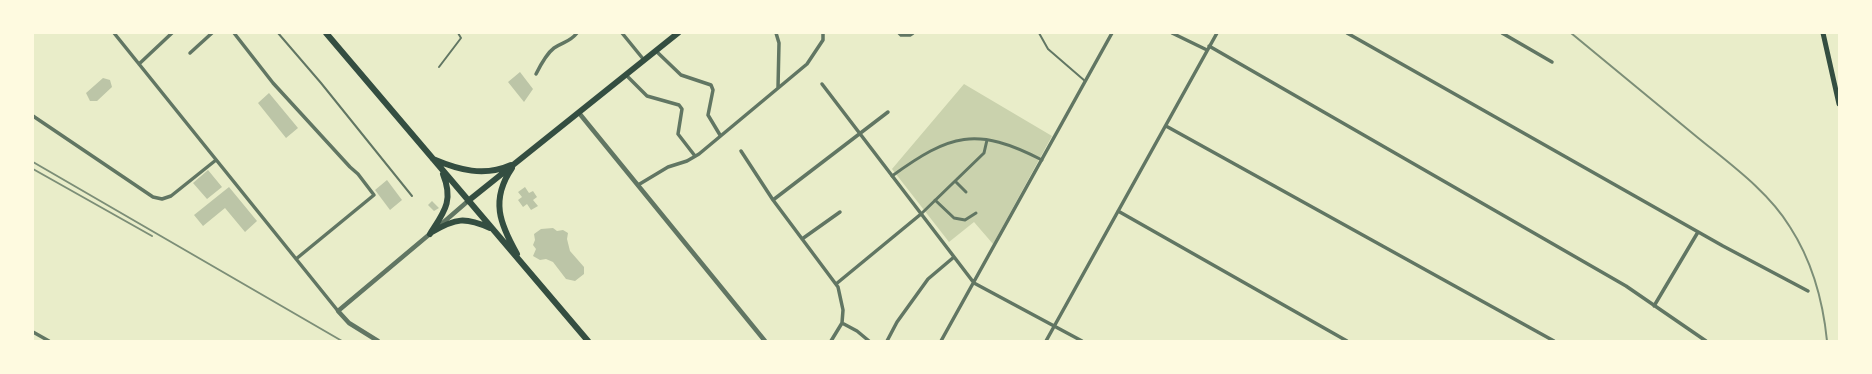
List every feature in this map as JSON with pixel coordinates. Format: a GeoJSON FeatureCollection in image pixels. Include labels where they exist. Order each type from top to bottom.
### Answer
{"type":"FeatureCollection","features":[{"type":"Feature","properties":{"kind":"main road"},"geometry":{"type":"LineString","coordinates":[[326,33],[588,341]]}},
{"type":"Feature","properties":{"kind":"main road"},"geometry":{"type":"LineString","coordinates":[[468,201],[678,33]]}},
{"type":"Feature","properties":{"kind":"main road"},"geometry":{"type":"LineString","coordinates":[[1823,33],[1839,104]]}},
{"type":"Feature","properties":{"kind":"main road"},"geometry":{"type":"LineString","coordinates":[[432,158],[455,168],[468,171],[495,170],[516,163]]}},
{"type":"Feature","properties":{"kind":"main road"},"geometry":{"type":"LineString","coordinates":[[516,163],[504,184],[499,204],[499,214],[512,244],[524,266]]}},
{"type":"Feature","properties":{"kind":"main road"},"geometry":{"type":"LineString","coordinates":[[430,234],[443,214],[448,198],[446,182],[440,167]]}},
{"type":"Feature","properties":{"kind":"main road"},"geometry":{"type":"LineString","coordinates":[[430,234],[456,220],[464,219],[479,223],[492,229]]}},
{"type":"Feature","properties":{"kind":"street"},"geometry":{"type":"LineString","coordinates":[[114,33],[349,323],[378,341]]}},
{"type":"Feature","properties":{"kind":"street"},"geometry":{"type":"LineString","coordinates":[[139,64],[172,33]]}},
{"type":"Feature","properties":{"kind":"street"},"geometry":{"type":"LineString","coordinates":[[190,53],[212,33]]}},
{"type":"Feature","properties":{"kind":"street"},"geometry":{"type":"LineString","coordinates":[[234,33],[273,83],[358,174],[374,195],[296,259]]}},
{"type":"Feature","properties":{"kind":"street"},"geometry":{"type":"LineString","coordinates":[[536,74],[541,64],[553,49],[571,40],[577,33]]}},
{"type":"Feature","properties":{"kind":"street"},"geometry":{"type":"LineString","coordinates":[[622,33],[644,60]]}},
{"type":"Feature","properties":{"kind":"street"},"geometry":{"type":"LineString","coordinates":[[776,33],[779,43],[778,88]]}},
{"type":"Feature","properties":{"kind":"street"},"geometry":{"type":"LineString","coordinates":[[638,185],[668,167],[687,161],[695,156],[778,88],[807,64],[823,40],[823,33]]}},
{"type":"Feature","properties":{"kind":"street"},"geometry":{"type":"LineString","coordinates":[[899,33],[901,35],[910,35],[913,33]]}},
{"type":"Feature","properties":{"kind":"street"},"geometry":{"type":"LineString","coordinates":[[941,341],[1112,33]]}},
{"type":"Feature","properties":{"kind":"street"},"geometry":{"type":"LineString","coordinates":[[1172,33],[1207,50]]}},
{"type":"Feature","properties":{"kind":"street"},"geometry":{"type":"LineString","coordinates":[[1046,341],[1217,33]]}},
{"type":"Feature","properties":{"kind":"street"},"geometry":{"type":"LineString","coordinates":[[1346,33],[1698,232],[1808,290]]}},
{"type":"Feature","properties":{"kind":"street"},"geometry":{"type":"LineString","coordinates":[[1502,33],[1552,62]]}},
{"type":"Feature","properties":{"kind":"street"},"geometry":{"type":"LineString","coordinates":[[1209,46],[1626,286],[1706,341]]}},
{"type":"Feature","properties":{"kind":"street"},"geometry":{"type":"LineString","coordinates":[[656,51],[681,75],[712,85],[713,90],[708,115],[720,135]]}},
{"type":"Feature","properties":{"kind":"street"},"geometry":{"type":"LineString","coordinates":[[626,75],[647,96],[679,105],[682,109],[678,134],[695,156]]}},
{"type":"Feature","properties":{"kind":"street"},"geometry":{"type":"LineString","coordinates":[[822,84],[974,283],[1055,325],[1082,341]]}},
{"type":"Feature","properties":{"kind":"street"},"geometry":{"type":"LineString","coordinates":[[773,200],[888,112]]}},
{"type":"Feature","properties":{"kind":"street"},"geometry":{"type":"LineString","coordinates":[[579,113],[766,341]]}},
{"type":"Feature","properties":{"kind":"street"},"geometry":{"type":"LineString","coordinates":[[33,116],[153,197],[162,199],[171,196],[216,160]]}},
{"type":"Feature","properties":{"kind":"street"},"geometry":{"type":"LineString","coordinates":[[1166,126],[1554,341]]}},
{"type":"Feature","properties":{"kind":"street"},"geometry":{"type":"LineString","coordinates":[[892,176],[931,149],[948,142],[967,139],[987,140],[1009,145],[1042,160]]}},
{"type":"Feature","properties":{"kind":"street"},"geometry":{"type":"LineString","coordinates":[[836,284],[921,214],[984,153],[987,140]]}},
{"type":"Feature","properties":{"kind":"street"},"geometry":{"type":"LineString","coordinates":[[741,151],[773,200],[836,284],[843,310],[842,323],[831,341]]}},
{"type":"Feature","properties":{"kind":"street"},"geometry":{"type":"LineString","coordinates":[[955,181],[966,192]]}},
{"type":"Feature","properties":{"kind":"street"},"geometry":{"type":"LineString","coordinates":[[935,200],[954,218],[965,220],[976,213]]}},
{"type":"Feature","properties":{"kind":"street"},"geometry":{"type":"LineString","coordinates":[[338,310],[468,201]]}},
{"type":"Feature","properties":{"kind":"street"},"geometry":{"type":"LineString","coordinates":[[1118,211],[1347,341]]}},
{"type":"Feature","properties":{"kind":"street"},"geometry":{"type":"LineString","coordinates":[[802,239],[840,212]]}},
{"type":"Feature","properties":{"kind":"street"},"geometry":{"type":"LineString","coordinates":[[1654,306],[1698,232]]}},
{"type":"Feature","properties":{"kind":"street"},"geometry":{"type":"LineString","coordinates":[[887,341],[897,322],[928,279],[954,257]]}},
{"type":"Feature","properties":{"kind":"street"},"geometry":{"type":"LineString","coordinates":[[842,323],[857,331],[869,341]]}},
{"type":"Feature","properties":{"kind":"street"},"geometry":{"type":"LineString","coordinates":[[33,332],[49,341]]}},
{"type":"Feature","properties":{"kind":"lane"},"geometry":{"type":"LineString","coordinates":[[278,33],[321,83],[412,196]]}},
{"type":"Feature","properties":{"kind":"lane"},"geometry":{"type":"LineString","coordinates":[[439,67],[461,38],[458,33]]}},
{"type":"Feature","properties":{"kind":"lane"},"geometry":{"type":"LineString","coordinates":[[1039,33],[1048,49],[1086,82]]}},
{"type":"Feature","properties":{"kind":"green space"},"geometry":{"type":"Polygon","coordinates":[[[964,84],[1052,136],[993,244],[974,222],[949,242],[892,169],[964,84]]]}},
{"type":"Feature","properties":{"kind":"building"},"geometry":{"type":"Polygon","coordinates":[[[520,72],[533,89],[524,102],[508,82],[520,72]]]}},
{"type":"Feature","properties":{"kind":"building"},"geometry":{"type":"Polygon","coordinates":[[[103,78],[110,80],[112,87],[97,101],[90,101],[86,93],[103,78]]]}},
{"type":"Feature","properties":{"kind":"building"},"geometry":{"type":"Polygon","coordinates":[[[269,93],[298,128],[286,138],[258,103],[269,93]]]}},
{"type":"Feature","properties":{"kind":"building"},"geometry":{"type":"Polygon","coordinates":[[[208,170],[222,187],[207,199],[193,183],[208,170]]]}},
{"type":"Feature","properties":{"kind":"building"},"geometry":{"type":"Polygon","coordinates":[[[387,180],[402,200],[390,210],[375,190],[387,180]]]}},
{"type":"Feature","properties":{"kind":"building"},"geometry":{"type":"Polygon","coordinates":[[[229,187],[257,221],[245,232],[225,208],[203,226],[194,215],[229,187]]]}},
{"type":"Feature","properties":{"kind":"building"},"geometry":{"type":"Polygon","coordinates":[[[525,187],[529,193],[533,191],[537,197],[533,200],[538,206],[531,210],[527,204],[523,207],[518,200],[522,197],[518,192],[525,187]]]}},
{"type":"Feature","properties":{"kind":"building"},"geometry":{"type":"Polygon","coordinates":[[[432,201],[439,208],[434,211],[428,205],[432,201]]]}},
{"type":"Feature","properties":{"kind":"building"},"geometry":{"type":"Polygon","coordinates":[[[553,228],[557,231],[563,230],[568,233],[567,239],[570,251],[584,267],[584,274],[575,281],[566,279],[553,262],[546,259],[540,260],[533,256],[536,249],[533,245],[535,240],[534,234],[541,229],[553,228]]]}},
{"type":"Feature","properties":{"kind":"railway"},"geometry":{"type":"LineString","coordinates":[[1571,33],[1748,179],[1781,214],[1798,240],[1810,267],[1823,311],[1827,341]]}},
{"type":"Feature","properties":{"kind":"railway"},"geometry":{"type":"LineString","coordinates":[[33,162],[342,341]]}},
{"type":"Feature","properties":{"kind":"railway"},"geometry":{"type":"LineString","coordinates":[[33,169],[152,236]]}}]}
